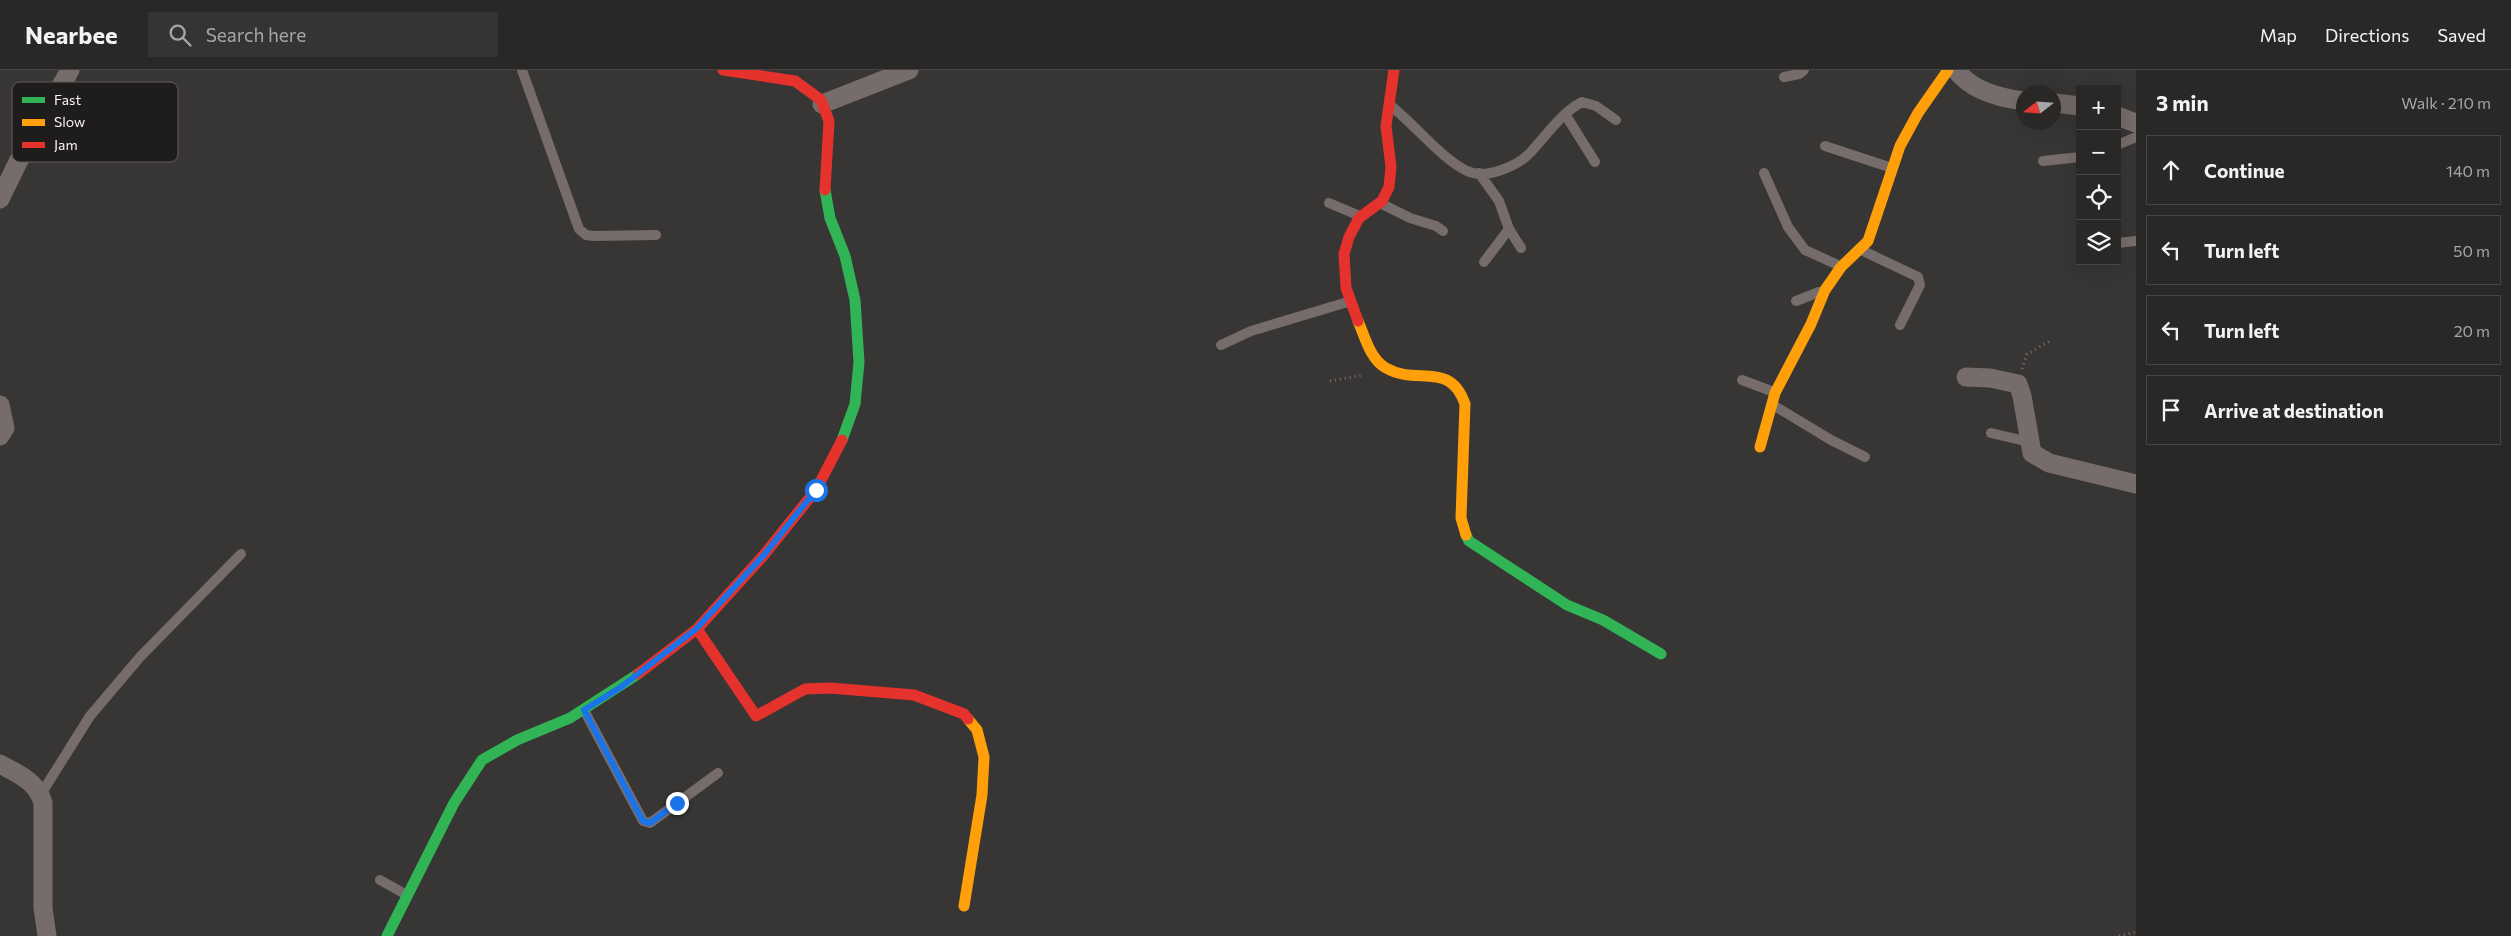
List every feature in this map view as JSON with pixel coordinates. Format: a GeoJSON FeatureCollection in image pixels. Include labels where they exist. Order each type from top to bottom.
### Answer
{"type":"FeatureCollection","features":[{"type":"Feature","properties":{"kind":"street"},"geometry":{"type":"LineString","coordinates":[[63,82],[70,70]]}},
{"type":"Feature","properties":{"kind":"street"},"geometry":{"type":"LineString","coordinates":[[387,936],[406,894],[454,803],[482,760],[517,740],[570,718],[584,710],[621,687],[696,629],[763,556],[816,490],[841,442],[855,404],[859,362],[855,300],[844,256],[829,210],[825,188],[829,121],[822,104],[812,93],[795,81],[723,70]]}},
{"type":"Feature","properties":{"kind":"street"},"geometry":{"type":"LineString","coordinates":[[822,104],[909,70]]}},
{"type":"Feature","properties":{"kind":"street"},"geometry":{"type":"LineString","coordinates":[[1394,70],[1386,134],[1393,171],[1382,204],[1361,216],[1344,249],[1342,261],[1345,287],[1374,357],[1380,366],[1400,374],[1449,378],[1458,384],[1463,391],[1465,404],[1461,518],[1464,531],[1469,540],[1540,590],[1567,605],[1602,620],[1661,654]]}},
{"type":"Feature","properties":{"kind":"street"},"geometry":{"type":"LineString","coordinates":[[1760,448],[1773,398],[1811,324],[1825,290],[1841,266],[1861,250],[1868,241],[1875,225],[1900,146],[1918,113],[1948,70]]}},
{"type":"Feature","properties":{"kind":"street"},"geometry":{"type":"LineString","coordinates":[[1956,70],[1961,78],[1999,98],[2016,100]]}},
{"type":"Feature","properties":{"kind":"street"},"geometry":{"type":"LineString","coordinates":[[2061,104],[2076,106]]}},
{"type":"Feature","properties":{"kind":"street"},"geometry":{"type":"LineString","coordinates":[[2121,117],[2136,122]]}},
{"type":"Feature","properties":{"kind":"street"},"geometry":{"type":"LineString","coordinates":[[0,199],[18,162]]}},
{"type":"Feature","properties":{"kind":"street"},"geometry":{"type":"LineString","coordinates":[[1966,377],[1998,379],[2018,384],[2022,396],[2032,453],[2049,463],[2136,484]]}},
{"type":"Feature","properties":{"kind":"street"},"geometry":{"type":"LineString","coordinates":[[0,405],[5,428],[0,436]]}},
{"type":"Feature","properties":{"kind":"street"},"geometry":{"type":"LineString","coordinates":[[696,629],[756,716],[805,689],[830,688],[914,695],[964,714],[977,730],[984,757],[982,795],[964,906]]}},
{"type":"Feature","properties":{"kind":"street"},"geometry":{"type":"LineString","coordinates":[[0,764],[27,779],[41,794],[43,803],[43,908],[47,936]]}},
{"type":"Feature","properties":{"kind":"lane"},"geometry":{"type":"LineString","coordinates":[[522,70],[579,229],[586,235],[594,236],[656,235]]}},
{"type":"Feature","properties":{"kind":"lane"},"geometry":{"type":"LineString","coordinates":[[1784,77],[1799,74],[1804,70]]}},
{"type":"Feature","properties":{"kind":"lane"},"geometry":{"type":"LineString","coordinates":[[1390,105],[1452,162],[1469,172],[1478,173],[1503,171],[1523,160],[1572,107],[1582,102],[1596,106],[1616,120]]}},
{"type":"Feature","properties":{"kind":"lane"},"geometry":{"type":"LineString","coordinates":[[1565,114],[1596,162]]}},
{"type":"Feature","properties":{"kind":"lane"},"geometry":{"type":"LineString","coordinates":[[2121,143],[2136,137]]}},
{"type":"Feature","properties":{"kind":"lane"},"geometry":{"type":"LineString","coordinates":[[1825,146],[1892,168]]}},
{"type":"Feature","properties":{"kind":"lane"},"geometry":{"type":"LineString","coordinates":[[2043,160],[2076,157]]}},
{"type":"Feature","properties":{"kind":"lane"},"geometry":{"type":"LineString","coordinates":[[1764,172],[1788,227],[1806,250],[1841,266]]}},
{"type":"Feature","properties":{"kind":"lane"},"geometry":{"type":"LineString","coordinates":[[1478,173],[1500,201],[1509,228],[1521,248]]}},
{"type":"Feature","properties":{"kind":"lane"},"geometry":{"type":"LineString","coordinates":[[1329,203],[1361,216]]}},
{"type":"Feature","properties":{"kind":"lane"},"geometry":{"type":"LineString","coordinates":[[1382,204],[1410,218],[1436,226],[1443,231]]}},
{"type":"Feature","properties":{"kind":"lane"},"geometry":{"type":"LineString","coordinates":[[1484,262],[1509,228]]}},
{"type":"Feature","properties":{"kind":"lane"},"geometry":{"type":"LineString","coordinates":[[2121,242],[2136,241]]}},
{"type":"Feature","properties":{"kind":"lane"},"geometry":{"type":"LineString","coordinates":[[1861,250],[1918,277],[1920,284],[1900,325]]}},
{"type":"Feature","properties":{"kind":"lane"},"geometry":{"type":"LineString","coordinates":[[1796,301],[1825,290]]}},
{"type":"Feature","properties":{"kind":"lane"},"geometry":{"type":"LineString","coordinates":[[1221,345],[1251,331],[1352,301]]}},
{"type":"Feature","properties":{"kind":"lane"},"geometry":{"type":"LineString","coordinates":[[1742,380],[1773,398],[1831,440],[1865,457]]}},
{"type":"Feature","properties":{"kind":"lane"},"geometry":{"type":"LineString","coordinates":[[1991,433],[2029,442]]}},
{"type":"Feature","properties":{"kind":"lane"},"geometry":{"type":"LineString","coordinates":[[41,794],[96,709],[140,656],[241,554]]}},
{"type":"Feature","properties":{"kind":"lane"},"geometry":{"type":"LineString","coordinates":[[584,710],[643,821],[647,823],[650,823],[718,773]]}},
{"type":"Feature","properties":{"kind":"lane"},"geometry":{"type":"LineString","coordinates":[[380,880],[406,894]]}},
{"type":"Feature","properties":{"kind":"path"},"geometry":{"type":"LineString","coordinates":[[2018,384],[2026,354],[2050,341]]}},
{"type":"Feature","properties":{"kind":"path"},"geometry":{"type":"LineString","coordinates":[[1330,381],[1368,374],[1380,366]]}},
{"type":"Feature","properties":{"kind":"path"},"geometry":{"type":"LineString","coordinates":[[2119,936],[2136,932]]}},
{"type":"Feature","properties":{"kind":"traffic: fast"},"geometry":{"type":"LineString","coordinates":[[825,190],[830,218],[845,256],[855,300],[859,362],[855,404],[842,440]]}},
{"type":"Feature","properties":{"kind":"traffic: fast"},"geometry":{"type":"LineString","coordinates":[[1466,535],[1469,541],[1567,605],[1603,620],[1661,654]]}},
{"type":"Feature","properties":{"kind":"traffic: fast"},"geometry":{"type":"LineString","coordinates":[[387,936],[454,803],[482,760],[517,740],[570,718],[638,674]]}},
{"type":"Feature","properties":{"kind":"traffic: slow"},"geometry":{"type":"LineString","coordinates":[[1760,447],[1775,393],[1811,324],[1825,290],[1841,267],[1868,241],[1900,146],[1918,113],[1948,70]]}},
{"type":"Feature","properties":{"kind":"traffic: slow"},"geometry":{"type":"LineString","coordinates":[[1358,321],[1372,353],[1380,364],[1398,373],[1442,378],[1451,382],[1459,391],[1465,404],[1461,518],[1466,535]]}},
{"type":"Feature","properties":{"kind":"traffic: slow"},"geometry":{"type":"LineString","coordinates":[[964,906],[982,795],[984,757],[977,730],[968,719]]}},
{"type":"Feature","properties":{"kind":"traffic: jam"},"geometry":{"type":"LineString","coordinates":[[723,70],[795,81],[821,100],[829,121],[825,190]]}},
{"type":"Feature","properties":{"kind":"traffic: jam"},"geometry":{"type":"LineString","coordinates":[[1358,321],[1346,288],[1344,254],[1349,237],[1359,218],[1382,201],[1389,187],[1391,167],[1386,126],[1394,70]]}},
{"type":"Feature","properties":{"kind":"traffic: jam"},"geometry":{"type":"LineString","coordinates":[[638,674],[697,629],[763,556],[816,490],[842,440]]}},
{"type":"Feature","properties":{"kind":"traffic: jam"},"geometry":{"type":"LineString","coordinates":[[697,629],[756,716],[805,689],[830,688],[914,695],[964,714],[968,719]]}},
{"type":"Feature","properties":{"kind":"route"},"geometry":{"type":"LineString","coordinates":[[677,803],[650,823],[648,824],[643,821],[584,710],[621,687],[696,629],[763,556],[816,490]]}}]}
